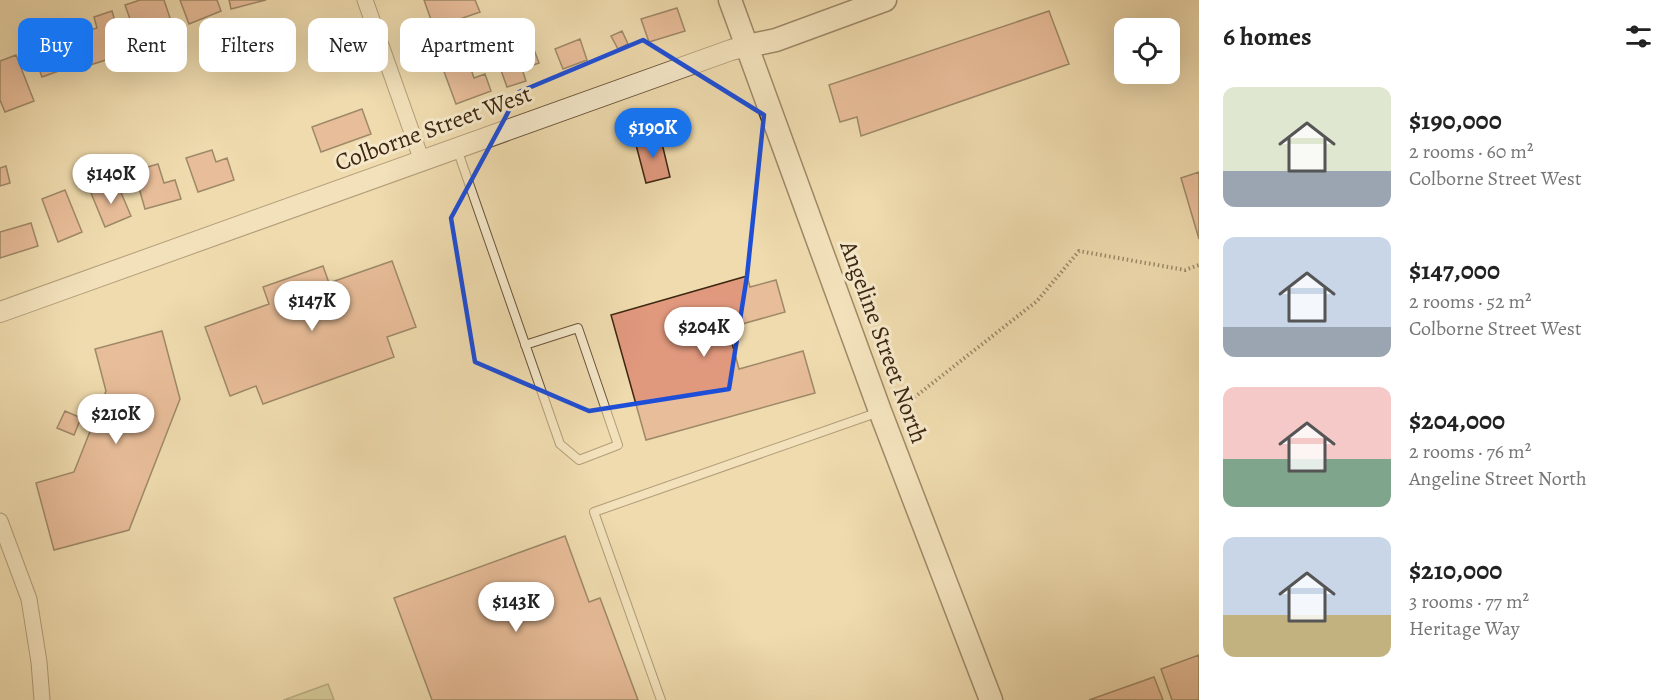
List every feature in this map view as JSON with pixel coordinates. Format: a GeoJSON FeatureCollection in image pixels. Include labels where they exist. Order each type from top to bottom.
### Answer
{"type":"FeatureCollection","features":[{"type":"Feature","properties":{"kind":"main road","name":"Angeline Street North"},"geometry":{"type":"LineString","coordinates":[[730,0],[880,411],[992,700]]}},
{"type":"Feature","properties":{"kind":"main road","name":"Colborne Street West"},"geometry":{"type":"LineString","coordinates":[[747,46],[776,40],[885,0]]}},
{"type":"Feature","properties":{"kind":"street"},"geometry":{"type":"LineString","coordinates":[[365,0],[422,161]]}},
{"type":"Feature","properties":{"kind":"street","name":"Colborne Street West"},"geometry":{"type":"LineString","coordinates":[[0,312],[747,46]]}},
{"type":"Feature","properties":{"kind":"street"},"geometry":{"type":"LineString","coordinates":[[0,521],[29,599],[39,662],[42,700]]}},
{"type":"Feature","properties":{"kind":"lane"},"geometry":{"type":"LineString","coordinates":[[457,148],[525,345],[560,444],[579,460],[618,446],[578,328],[525,345]]}},
{"type":"Feature","properties":{"kind":"lane"},"geometry":{"type":"LineString","coordinates":[[661,700],[594,512],[880,411]]}},
{"type":"Feature","properties":{"kind":"path"},"geometry":{"type":"LineString","coordinates":[[880,411],[911,400],[1037,301],[1079,251],[1185,270],[1199,265]]}},
{"type":"Feature","properties":{"kind":"highlighted area"},"geometry":{"type":"Polygon","coordinates":[[[643,40],[764,115],[747,276],[729,389],[589,411],[475,362],[451,218],[519,92],[643,40]]]}},
{"type":"Feature","properties":{"kind":"green space"},"geometry":{"type":"Polygon","coordinates":[[[328,684],[334,700],[284,700],[328,684]]]}},
{"type":"Feature","properties":{"kind":"building"},"geometry":{"type":"Polygon","coordinates":[[[140,0],[164,0],[170,18],[130,18],[125,5],[140,0]]]}},
{"type":"Feature","properties":{"kind":"building"},"geometry":{"type":"Polygon","coordinates":[[[180,0],[217,0],[221,11],[189,24],[180,0]]]}},
{"type":"Feature","properties":{"kind":"building"},"geometry":{"type":"Polygon","coordinates":[[[229,0],[266,0],[231,9],[229,0]]]}},
{"type":"Feature","properties":{"kind":"building"},"geometry":{"type":"Polygon","coordinates":[[[424,0],[475,0],[480,12],[463,18],[430,18],[424,0]]]}},
{"type":"Feature","properties":{"kind":"building"},"geometry":{"type":"Polygon","coordinates":[[[677,8],[685,31],[649,42],[641,19],[677,8]]]}},
{"type":"Feature","properties":{"kind":"building"},"geometry":{"type":"Polygon","coordinates":[[[112,11],[114,18],[105,18],[105,60],[93,64],[93,29],[97,28],[94,17],[112,11]]]}},
{"type":"Feature","properties":{"kind":"building"},"geometry":{"type":"Polygon","coordinates":[[[1049,11],[1069,64],[861,136],[857,117],[840,122],[829,85],[1049,11]]]}},
{"type":"Feature","properties":{"kind":"building"},"geometry":{"type":"Polygon","coordinates":[[[622,31],[628,44],[618,49],[611,36],[622,31]]]}},
{"type":"Feature","properties":{"kind":"building"},"geometry":{"type":"Polygon","coordinates":[[[580,39],[587,60],[563,69],[555,49],[580,39]]]}},
{"type":"Feature","properties":{"kind":"building"},"geometry":{"type":"Polygon","coordinates":[[[535,52],[539,63],[535,64],[535,52]]]}},
{"type":"Feature","properties":{"kind":"building"},"geometry":{"type":"Polygon","coordinates":[[[16,55],[18,72],[23,72],[34,101],[5,112],[0,100],[0,61],[16,55]]]}},
{"type":"Feature","properties":{"kind":"building"},"geometry":{"type":"Polygon","coordinates":[[[40,72],[56,72],[42,77],[40,72]]]}},
{"type":"Feature","properties":{"kind":"building"},"geometry":{"type":"Polygon","coordinates":[[[444,72],[472,72],[474,78],[485,74],[491,91],[456,104],[444,72]]]}},
{"type":"Feature","properties":{"kind":"building"},"geometry":{"type":"Polygon","coordinates":[[[502,72],[523,72],[526,81],[507,87],[502,72]]]}},
{"type":"Feature","properties":{"kind":"building"},"geometry":{"type":"Polygon","coordinates":[[[362,109],[371,134],[321,152],[312,127],[362,109]]]}},
{"type":"Feature","properties":{"kind":"building"},"geometry":{"type":"Polygon","coordinates":[[[660,135],[670,177],[646,183],[635,141],[660,135]]]}},
{"type":"Feature","properties":{"kind":"building"},"geometry":{"type":"Polygon","coordinates":[[[212,150],[216,162],[227,158],[234,180],[198,192],[186,158],[212,150]]]}},
{"type":"Feature","properties":{"kind":"building"},"geometry":{"type":"Polygon","coordinates":[[[158,164],[164,183],[175,180],[181,199],[145,209],[134,171],[158,164]]]}},
{"type":"Feature","properties":{"kind":"building"},"geometry":{"type":"Polygon","coordinates":[[[6,166],[10,183],[0,186],[0,168],[6,166]]]}},
{"type":"Feature","properties":{"kind":"building"},"geometry":{"type":"Polygon","coordinates":[[[1199,172],[1199,239],[1181,178],[1199,172]]]}},
{"type":"Feature","properties":{"kind":"building"},"geometry":{"type":"Polygon","coordinates":[[[117,183],[131,216],[105,227],[91,193],[117,183]]]}},
{"type":"Feature","properties":{"kind":"building"},"geometry":{"type":"Polygon","coordinates":[[[65,190],[82,232],[58,242],[42,199],[65,190]]]}},
{"type":"Feature","properties":{"kind":"building"},"geometry":{"type":"Polygon","coordinates":[[[31,223],[38,246],[0,258],[0,232],[31,223]]]}},
{"type":"Feature","properties":{"kind":"building"},"geometry":{"type":"Polygon","coordinates":[[[392,261],[416,327],[387,337],[394,357],[263,404],[256,386],[230,396],[205,327],[269,304],[263,287],[323,266],[329,283],[392,261]]]}},
{"type":"Feature","properties":{"kind":"building"},"geometry":{"type":"Polygon","coordinates":[[[747,276],[750,287],[776,280],[785,312],[728,328],[739,369],[803,351],[815,393],[646,440],[611,315],[747,276]]]}},
{"type":"Feature","properties":{"kind":"building"},"geometry":{"type":"Polygon","coordinates":[[[162,331],[180,399],[129,530],[54,550],[36,483],[74,472],[106,391],[95,349],[162,331]]]}},
{"type":"Feature","properties":{"kind":"building"},"geometry":{"type":"Polygon","coordinates":[[[65,411],[81,418],[74,435],[57,428],[65,411]]]}},
{"type":"Feature","properties":{"kind":"building"},"geometry":{"type":"Polygon","coordinates":[[[565,536],[589,602],[600,598],[638,700],[432,700],[394,598],[565,536]]]}},
{"type":"Feature","properties":{"kind":"building"},"geometry":{"type":"Polygon","coordinates":[[[1199,655],[1199,700],[1172,700],[1161,669],[1199,655]]]}},
{"type":"Feature","properties":{"kind":"building"},"geometry":{"type":"Polygon","coordinates":[[[1154,677],[1163,700],[1089,700],[1154,677]]]}}]}
